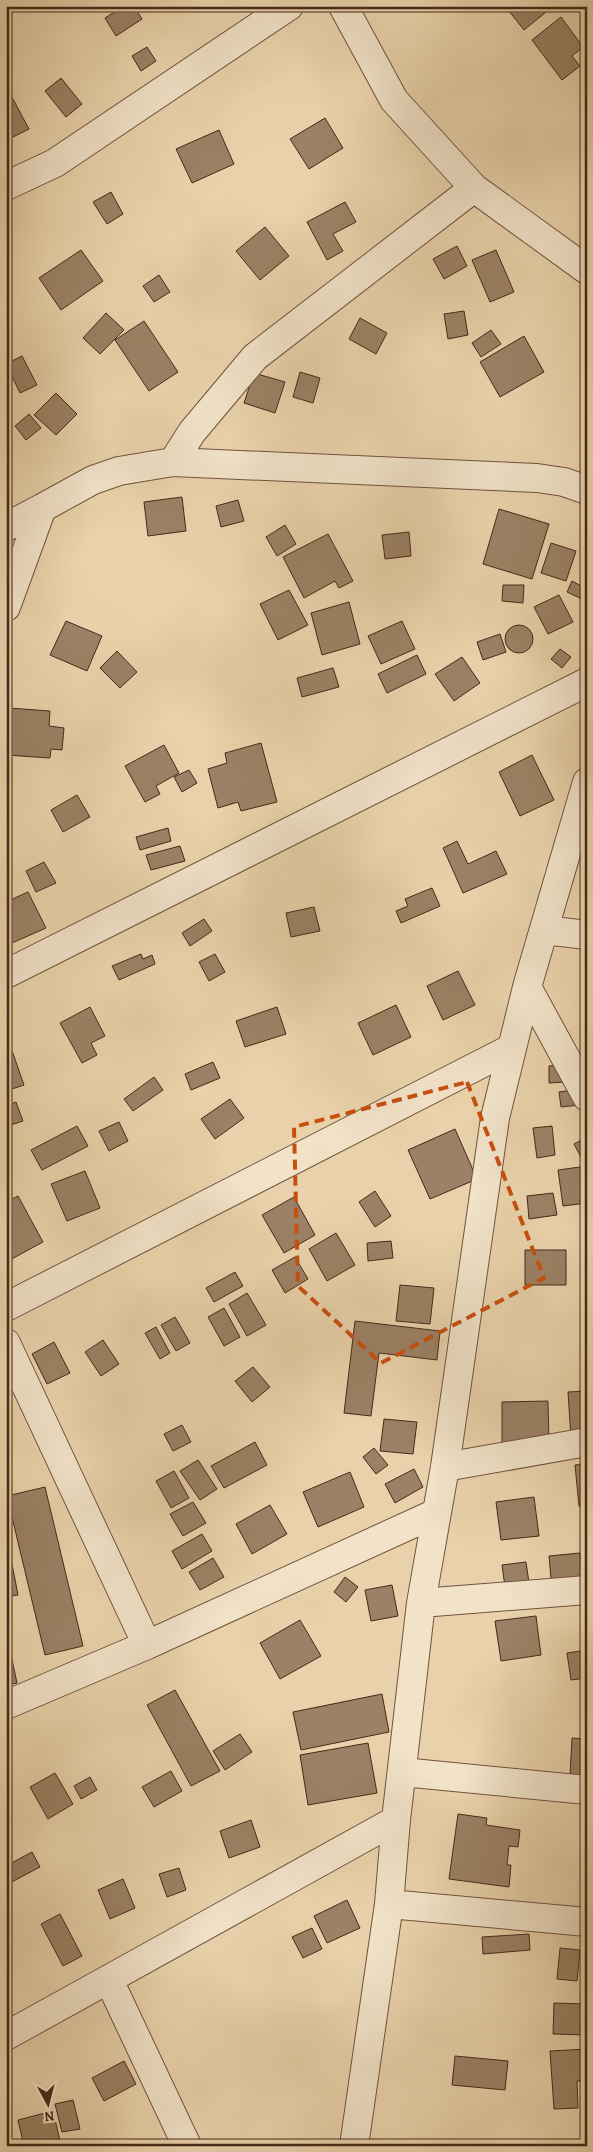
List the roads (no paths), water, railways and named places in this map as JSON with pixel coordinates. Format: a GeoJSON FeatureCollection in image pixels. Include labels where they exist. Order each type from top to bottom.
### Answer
{"type":"FeatureCollection","features":[{"type":"Feature","properties":{"kind":"street"},"geometry":{"type":"LineString","coordinates":[[343,6],[394,100],[474,188],[587,270]]}},
{"type":"Feature","properties":{"kind":"street"},"geometry":{"type":"LineString","coordinates":[[6,186],[55,163],[282,8]]}},
{"type":"Feature","properties":{"kind":"street"},"geometry":{"type":"LineString","coordinates":[[173,462],[192,432],[255,357],[474,188]]}},
{"type":"Feature","properties":{"kind":"street"},"geometry":{"type":"LineString","coordinates":[[6,527],[93,480],[119,471],[173,462],[537,478],[564,482],[587,490]]}},
{"type":"Feature","properties":{"kind":"street"},"geometry":{"type":"LineString","coordinates":[[6,607],[42,508]]}},
{"type":"Feature","properties":{"kind":"street"},"geometry":{"type":"LineString","coordinates":[[6,974],[587,682]]}},
{"type":"Feature","properties":{"kind":"street"},"geometry":{"type":"LineString","coordinates":[[354,2146],[389,1904],[396,1820],[421,1603],[445,1468],[496,1118],[526,987],[587,782]]}},
{"type":"Feature","properties":{"kind":"street"},"geometry":{"type":"LineString","coordinates":[[544,930],[587,935]]}},
{"type":"Feature","properties":{"kind":"street"},"geometry":{"type":"LineString","coordinates":[[526,987],[587,1097]]}},
{"type":"Feature","properties":{"kind":"street"},"geometry":{"type":"LineString","coordinates":[[6,1307],[512,1048]]}},
{"type":"Feature","properties":{"kind":"street"},"geometry":{"type":"LineString","coordinates":[[6,1343],[147,1645]]}},
{"type":"Feature","properties":{"kind":"street"},"geometry":{"type":"LineString","coordinates":[[445,1468],[587,1442]]}},
{"type":"Feature","properties":{"kind":"street"},"geometry":{"type":"LineString","coordinates":[[6,1705],[147,1645],[436,1513]]}},
{"type":"Feature","properties":{"kind":"street"},"geometry":{"type":"LineString","coordinates":[[421,1603],[587,1590]]}},
{"type":"Feature","properties":{"kind":"street"},"geometry":{"type":"LineString","coordinates":[[402,1772],[587,1790]]}},
{"type":"Feature","properties":{"kind":"street"},"geometry":{"type":"LineString","coordinates":[[6,2036],[396,1820]]}},
{"type":"Feature","properties":{"kind":"street"},"geometry":{"type":"LineString","coordinates":[[389,1904],[587,1922]]}},
{"type":"Feature","properties":{"kind":"street"},"geometry":{"type":"LineString","coordinates":[[108,1980],[187,2146]]}}]}
